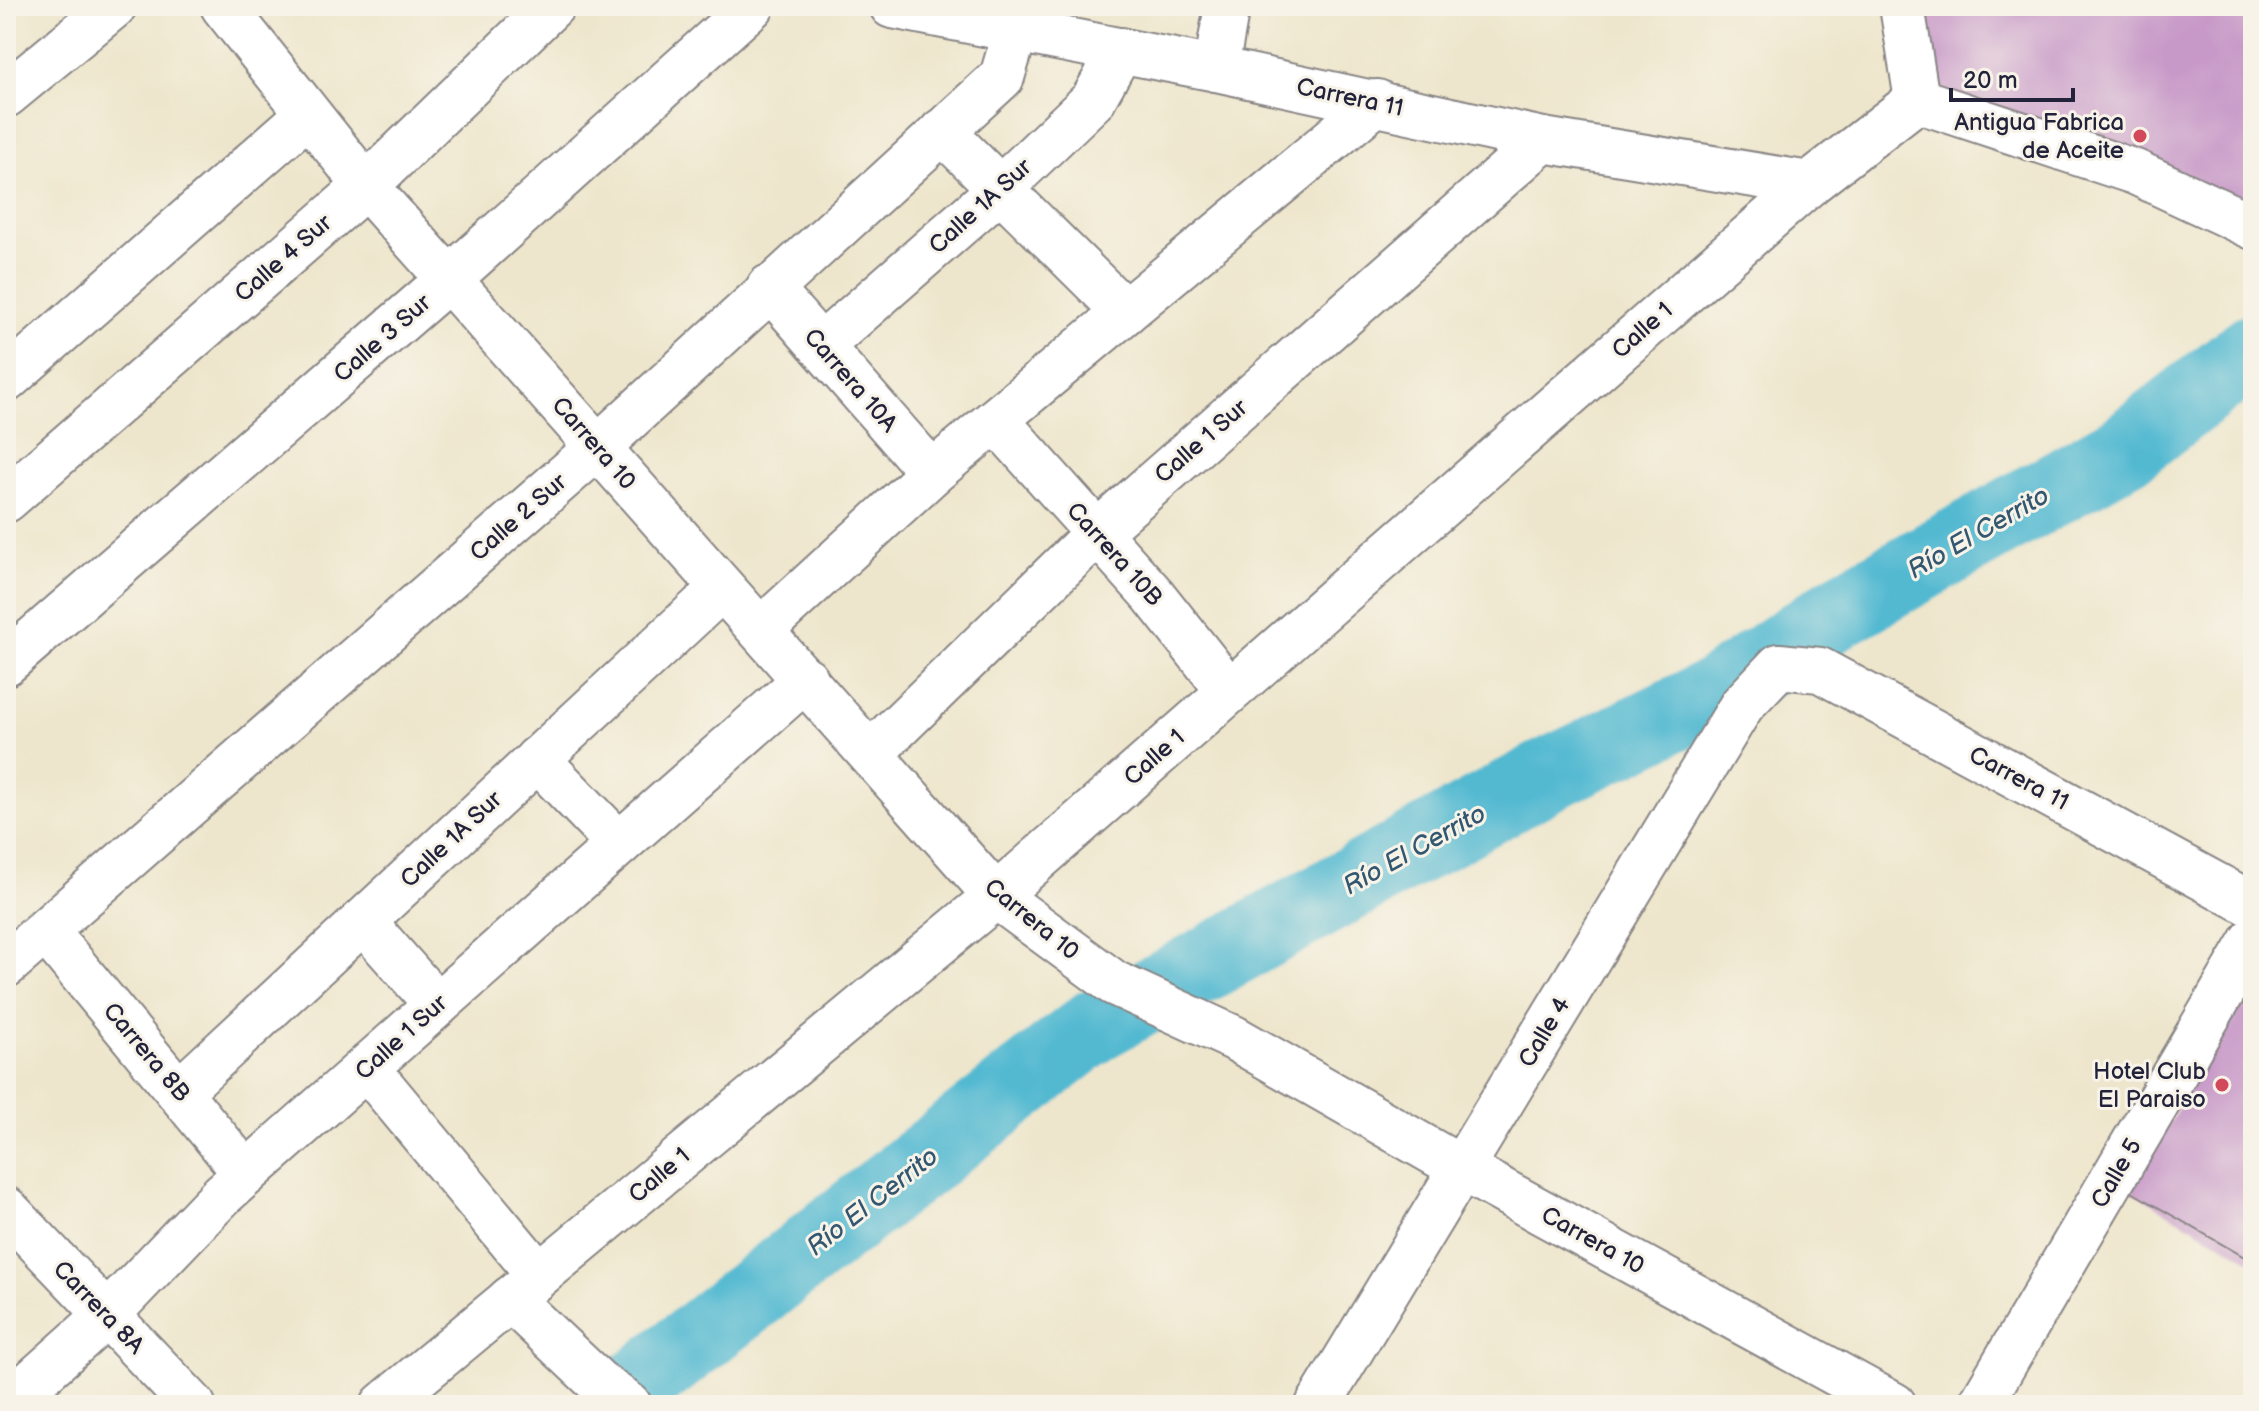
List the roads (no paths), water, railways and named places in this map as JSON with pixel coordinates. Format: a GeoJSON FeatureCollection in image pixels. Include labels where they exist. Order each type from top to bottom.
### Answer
{"type":"FeatureCollection","features":[{"type":"Feature","properties":{"kind":"street"},"geometry":{"type":"LineString","coordinates":[[6,95],[114,6]]}},
{"type":"Feature","properties":{"kind":"street","name":"Carrera 10"},"geometry":{"type":"LineString","coordinates":[[223,6],[366,186],[996,896],[1114,983],[1234,1038],[1461,1168],[1894,1405]]}},
{"type":"Feature","properties":{"kind":"street","name":"Calle 4 Sur"},"geometry":{"type":"LineString","coordinates":[[6,500],[366,186],[552,6]]}},
{"type":"Feature","properties":{"kind":"street","name":"Calle 3 Sur"},"geometry":{"type":"LineString","coordinates":[[6,663],[449,279],[752,6]]}},
{"type":"Feature","properties":{"kind":"street","name":"Carrera 11"},"geometry":{"type":"LineString","coordinates":[[892,6],[1015,18],[1121,50],[1377,102],[1543,140],[1809,184]]}},
{"type":"Feature","properties":{"kind":"street"},"geometry":{"type":"LineString","coordinates":[[1216,69],[1227,6]]}},
{"type":"Feature","properties":{"kind":"street"},"geometry":{"type":"LineString","coordinates":[[1902,6],[1917,100],[2135,172],[2249,225]]}},
{"type":"Feature","properties":{"kind":"street","name":"Calle 2 Sur"},"geometry":{"type":"LineString","coordinates":[[6,965],[598,447],[769,287],[1002,77],[1015,18]]}},
{"type":"Feature","properties":{"kind":"street","name":"Calle 1A Sur"},"geometry":{"type":"LineString","coordinates":[[821,346],[1000,189],[1093,100],[1121,50]]}},
{"type":"Feature","properties":{"kind":"street","name":"Calle 1"},"geometry":{"type":"LineString","coordinates":[[383,1405],[996,896],[1809,184],[1917,100]]}},
{"type":"Feature","properties":{"kind":"street"},"geometry":{"type":"LineString","coordinates":[[761,630],[932,473],[1377,102]]}},
{"type":"Feature","properties":{"kind":"street"},"geometry":{"type":"LineString","coordinates":[[6,380],[307,115]]}},
{"type":"Feature","properties":{"kind":"street"},"geometry":{"type":"LineString","coordinates":[[942,131],[1125,312]]}},
{"type":"Feature","properties":{"kind":"street","name":"Calle 1 Sur"},"geometry":{"type":"LineString","coordinates":[[871,753],[1097,533],[1543,140]]}},
{"type":"Feature","properties":{"kind":"street","name":"Carrera 10A"},"geometry":{"type":"LineString","coordinates":[[769,287],[932,473]]}},
{"type":"Feature","properties":{"kind":"street","name":"Carrera 10B"},"geometry":{"type":"LineString","coordinates":[[996,420],[1153,595],[1229,691]]}},
{"type":"Feature","properties":{"kind":"street","name":"Calle 1A Sur"},"geometry":{"type":"LineString","coordinates":[[180,1091],[722,588]]}},
{"type":"Feature","properties":{"kind":"street","name":"Carrera 11"},"geometry":{"type":"LineString","coordinates":[[1779,666],[1820,670],[2253,905]]}},
{"type":"Feature","properties":{"kind":"street","name":"Calle 4"},"geometry":{"type":"LineString","coordinates":[[1318,1405],[1742,705],[1779,666]]}},
{"type":"Feature","properties":{"kind":"street","name":"Calle 1 Sur"},"geometry":{"type":"LineString","coordinates":[[6,1405],[107,1315],[234,1185],[806,679]]}},
{"type":"Feature","properties":{"kind":"street"},"geometry":{"type":"LineString","coordinates":[[537,759],[619,844]]}},
{"type":"Feature","properties":{"kind":"street"},"geometry":{"type":"LineString","coordinates":[[363,921],[437,1005]]}},
{"type":"Feature","properties":{"kind":"street","name":"Carrera 8B"},"geometry":{"type":"LineString","coordinates":[[46,931],[180,1091],[234,1185]]}},
{"type":"Feature","properties":{"kind":"street","name":"Calle 5"},"geometry":{"type":"LineString","coordinates":[[1980,1405],[2253,940]]}},
{"type":"Feature","properties":{"kind":"street"},"geometry":{"type":"LineString","coordinates":[[367,1068],[525,1287],[613,1393]]}},
{"type":"Feature","properties":{"kind":"street","name":"Carrera 8A"},"geometry":{"type":"LineString","coordinates":[[6,1209],[193,1405]]}},
{"type":"Feature","properties":{"kind":"waterway","name":"Río El Cerrito"},"geometry":{"type":"LineString","coordinates":[[612,1405],[1096,1025],[1542,778],[1714,695],[1839,611],[2127,448],[2253,350]]}},
{"type":"Feature","properties":{"kind":"place","name":"Antigua Fabrica de Aceite"},"geometry":{"type":"Point","coordinates":[2140,136]}},
{"type":"Feature","properties":{"kind":"place","name":"Hotel Club El Paraiso"},"geometry":{"type":"Point","coordinates":[2222,1085]}}]}
